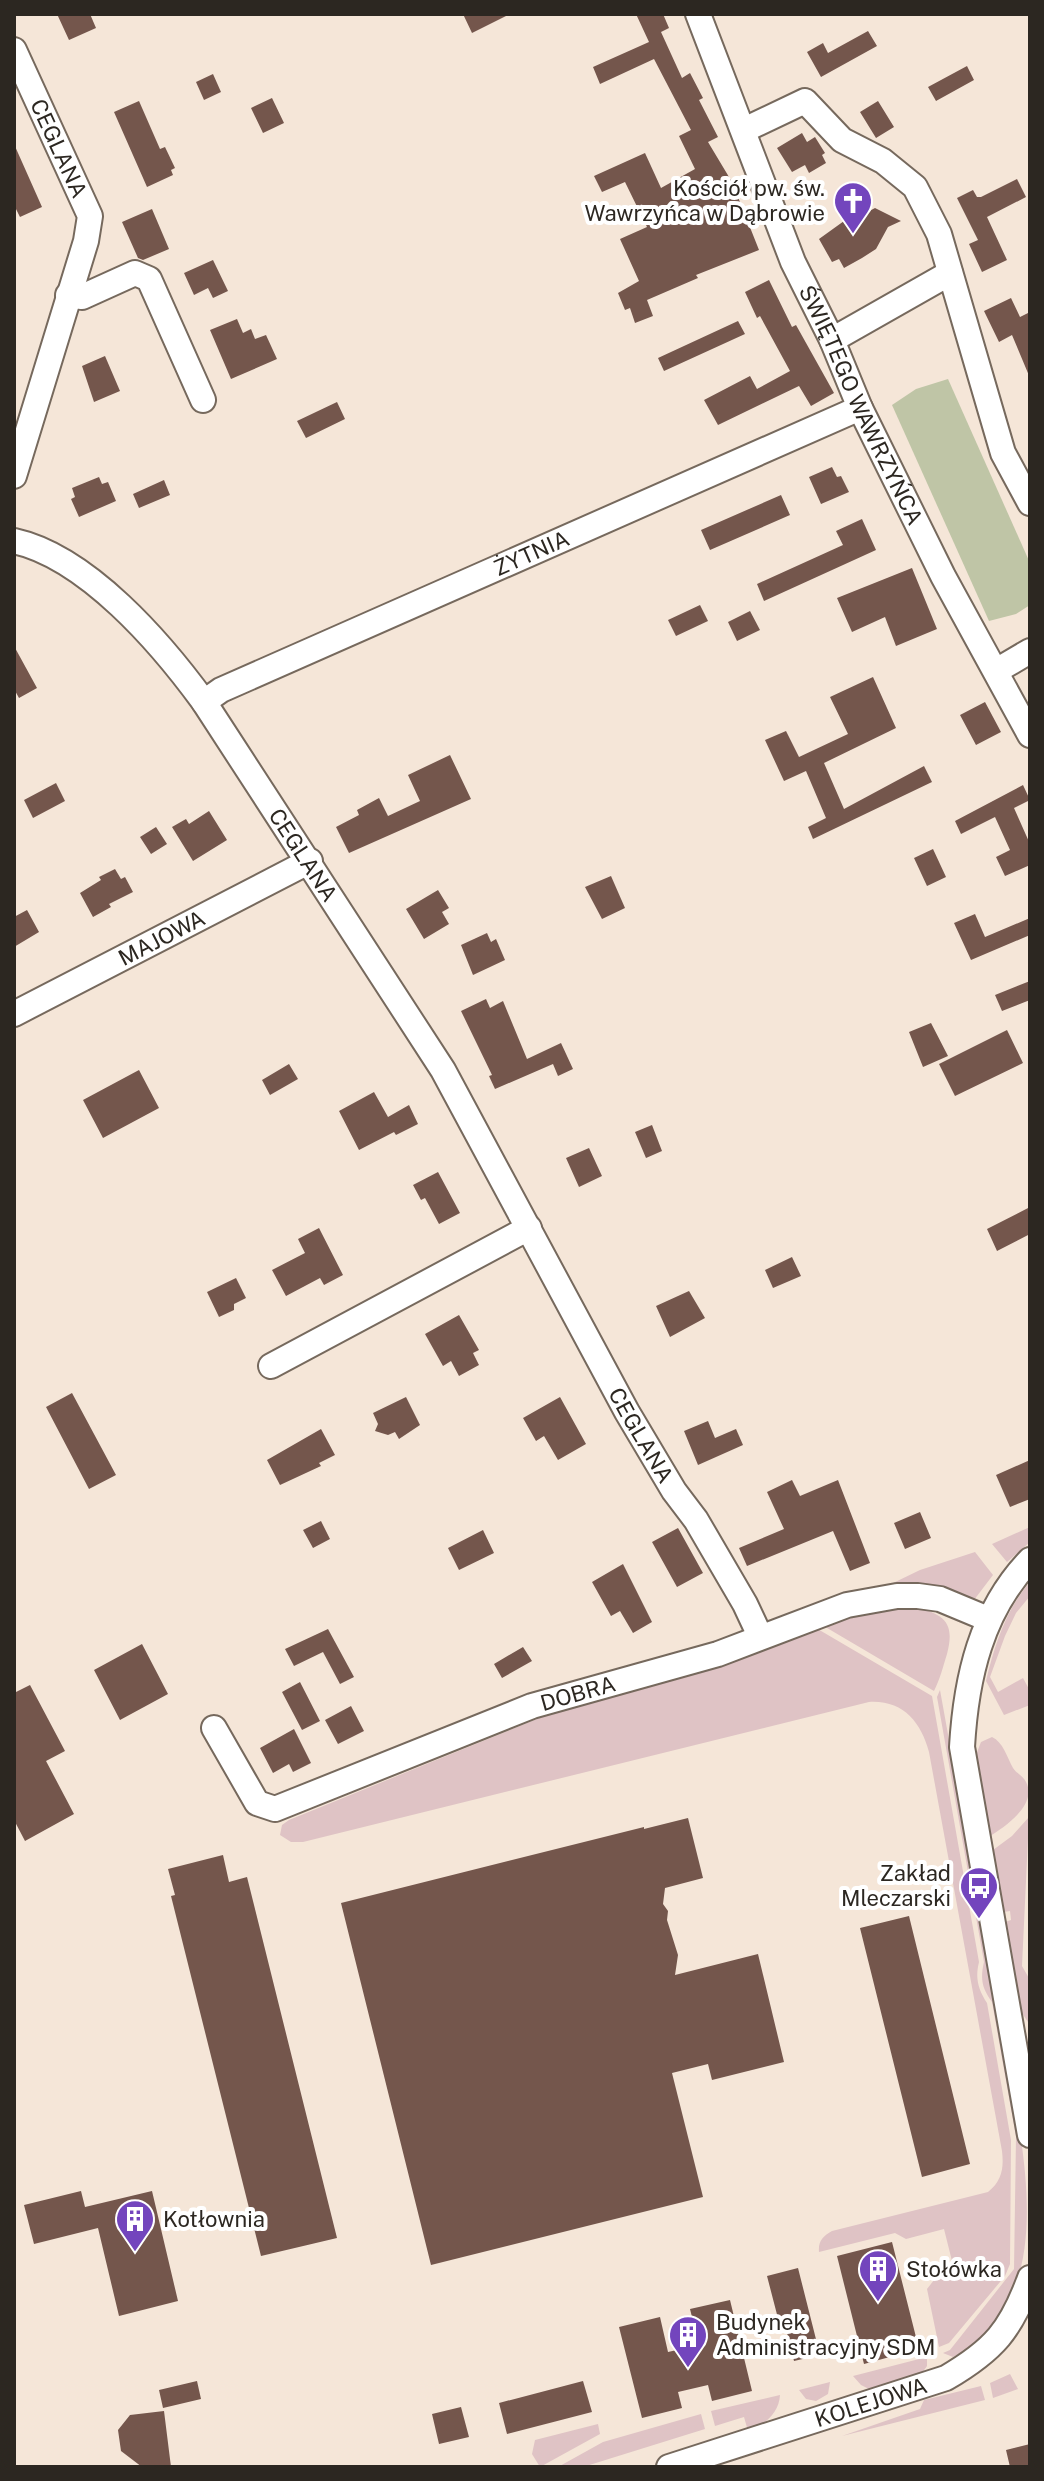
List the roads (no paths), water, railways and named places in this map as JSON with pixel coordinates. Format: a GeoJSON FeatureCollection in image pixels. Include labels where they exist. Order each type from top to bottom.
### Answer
{"type":"FeatureCollection","features":[{"type":"Feature","properties":{"kind":"street","name":"ŚWIĘTEGO WAWRZYŃCA"},"geometry":{"type":"LineString","coordinates":[[698,14],[793,262],[832,340],[860,408],[943,576],[1030,735]]}},
{"type":"Feature","properties":{"kind":"street","name":"CEGLANA"},"geometry":{"type":"LineString","coordinates":[[14,50],[90,216],[86,241],[14,476]]}},
{"type":"Feature","properties":{"kind":"street"},"geometry":{"type":"LineString","coordinates":[[744,130],[805,101],[842,140],[883,161],[915,187],[939,234],[1003,453],[1030,503]]}},
{"type":"Feature","properties":{"kind":"street"},"geometry":{"type":"LineString","coordinates":[[68,295],[82,297],[135,273],[149,279],[203,400]]}},
{"type":"Feature","properties":{"kind":"street"},"geometry":{"type":"LineString","coordinates":[[832,340],[950,273]]}},
{"type":"Feature","properties":{"kind":"street","name":"ŻYTNIA"},"geometry":{"type":"LineString","coordinates":[[204,702],[235,684],[860,408]]}},
{"type":"Feature","properties":{"kind":"street","name":"CEGLANA"},"geometry":{"type":"LineString","coordinates":[[14,541],[46,551],[93,584],[171,660],[204,702],[443,1070],[627,1412],[674,1491],[696,1520],[760,1636]]}},
{"type":"Feature","properties":{"kind":"street"},"geometry":{"type":"LineString","coordinates":[[996,671],[1030,651]]}},
{"type":"Feature","properties":{"kind":"street","name":"MAJOWA"},"geometry":{"type":"LineString","coordinates":[[14,1014],[310,861]]}},
{"type":"Feature","properties":{"kind":"street"},"geometry":{"type":"LineString","coordinates":[[271,1366],[529,1228]]}},
{"type":"Feature","properties":{"kind":"street"},"geometry":{"type":"LineString","coordinates":[[1029,2131],[962,1747],[963,1719],[977,1648],[988,1619],[1009,1584],[1030,1560]]}},
{"type":"Feature","properties":{"kind":"street","name":"DOBRA"},"geometry":{"type":"LineString","coordinates":[[214,1728],[257,1803],[275,1809],[532,1706],[718,1654],[847,1605],[897,1596],[940,1599],[988,1619]]}},
{"type":"Feature","properties":{"kind":"street","name":"KOLEJOWA"},"geometry":{"type":"LineString","coordinates":[[669,2467],[946,2378],[995,2343],[1017,2313],[1030,2278]]}},
{"type":"Feature","properties":{"kind":"place","name":"Kościół pw. św. Wawrzyńca w Dąbrowie"},"geometry":{"type":"Point","coordinates":[853,235]}},
{"type":"Feature","properties":{"kind":"place","name":"Zakład Mleczarski"},"geometry":{"type":"Point","coordinates":[979,1920]}},
{"type":"Feature","properties":{"kind":"place","name":"Kotłownia"},"geometry":{"type":"Point","coordinates":[135,2253]}},
{"type":"Feature","properties":{"kind":"place","name":"Stołówka"},"geometry":{"type":"Point","coordinates":[878,2303]}},
{"type":"Feature","properties":{"kind":"place","name":"Budynek Administracyjny SDM"},"geometry":{"type":"Point","coordinates":[688,2369]}}]}
